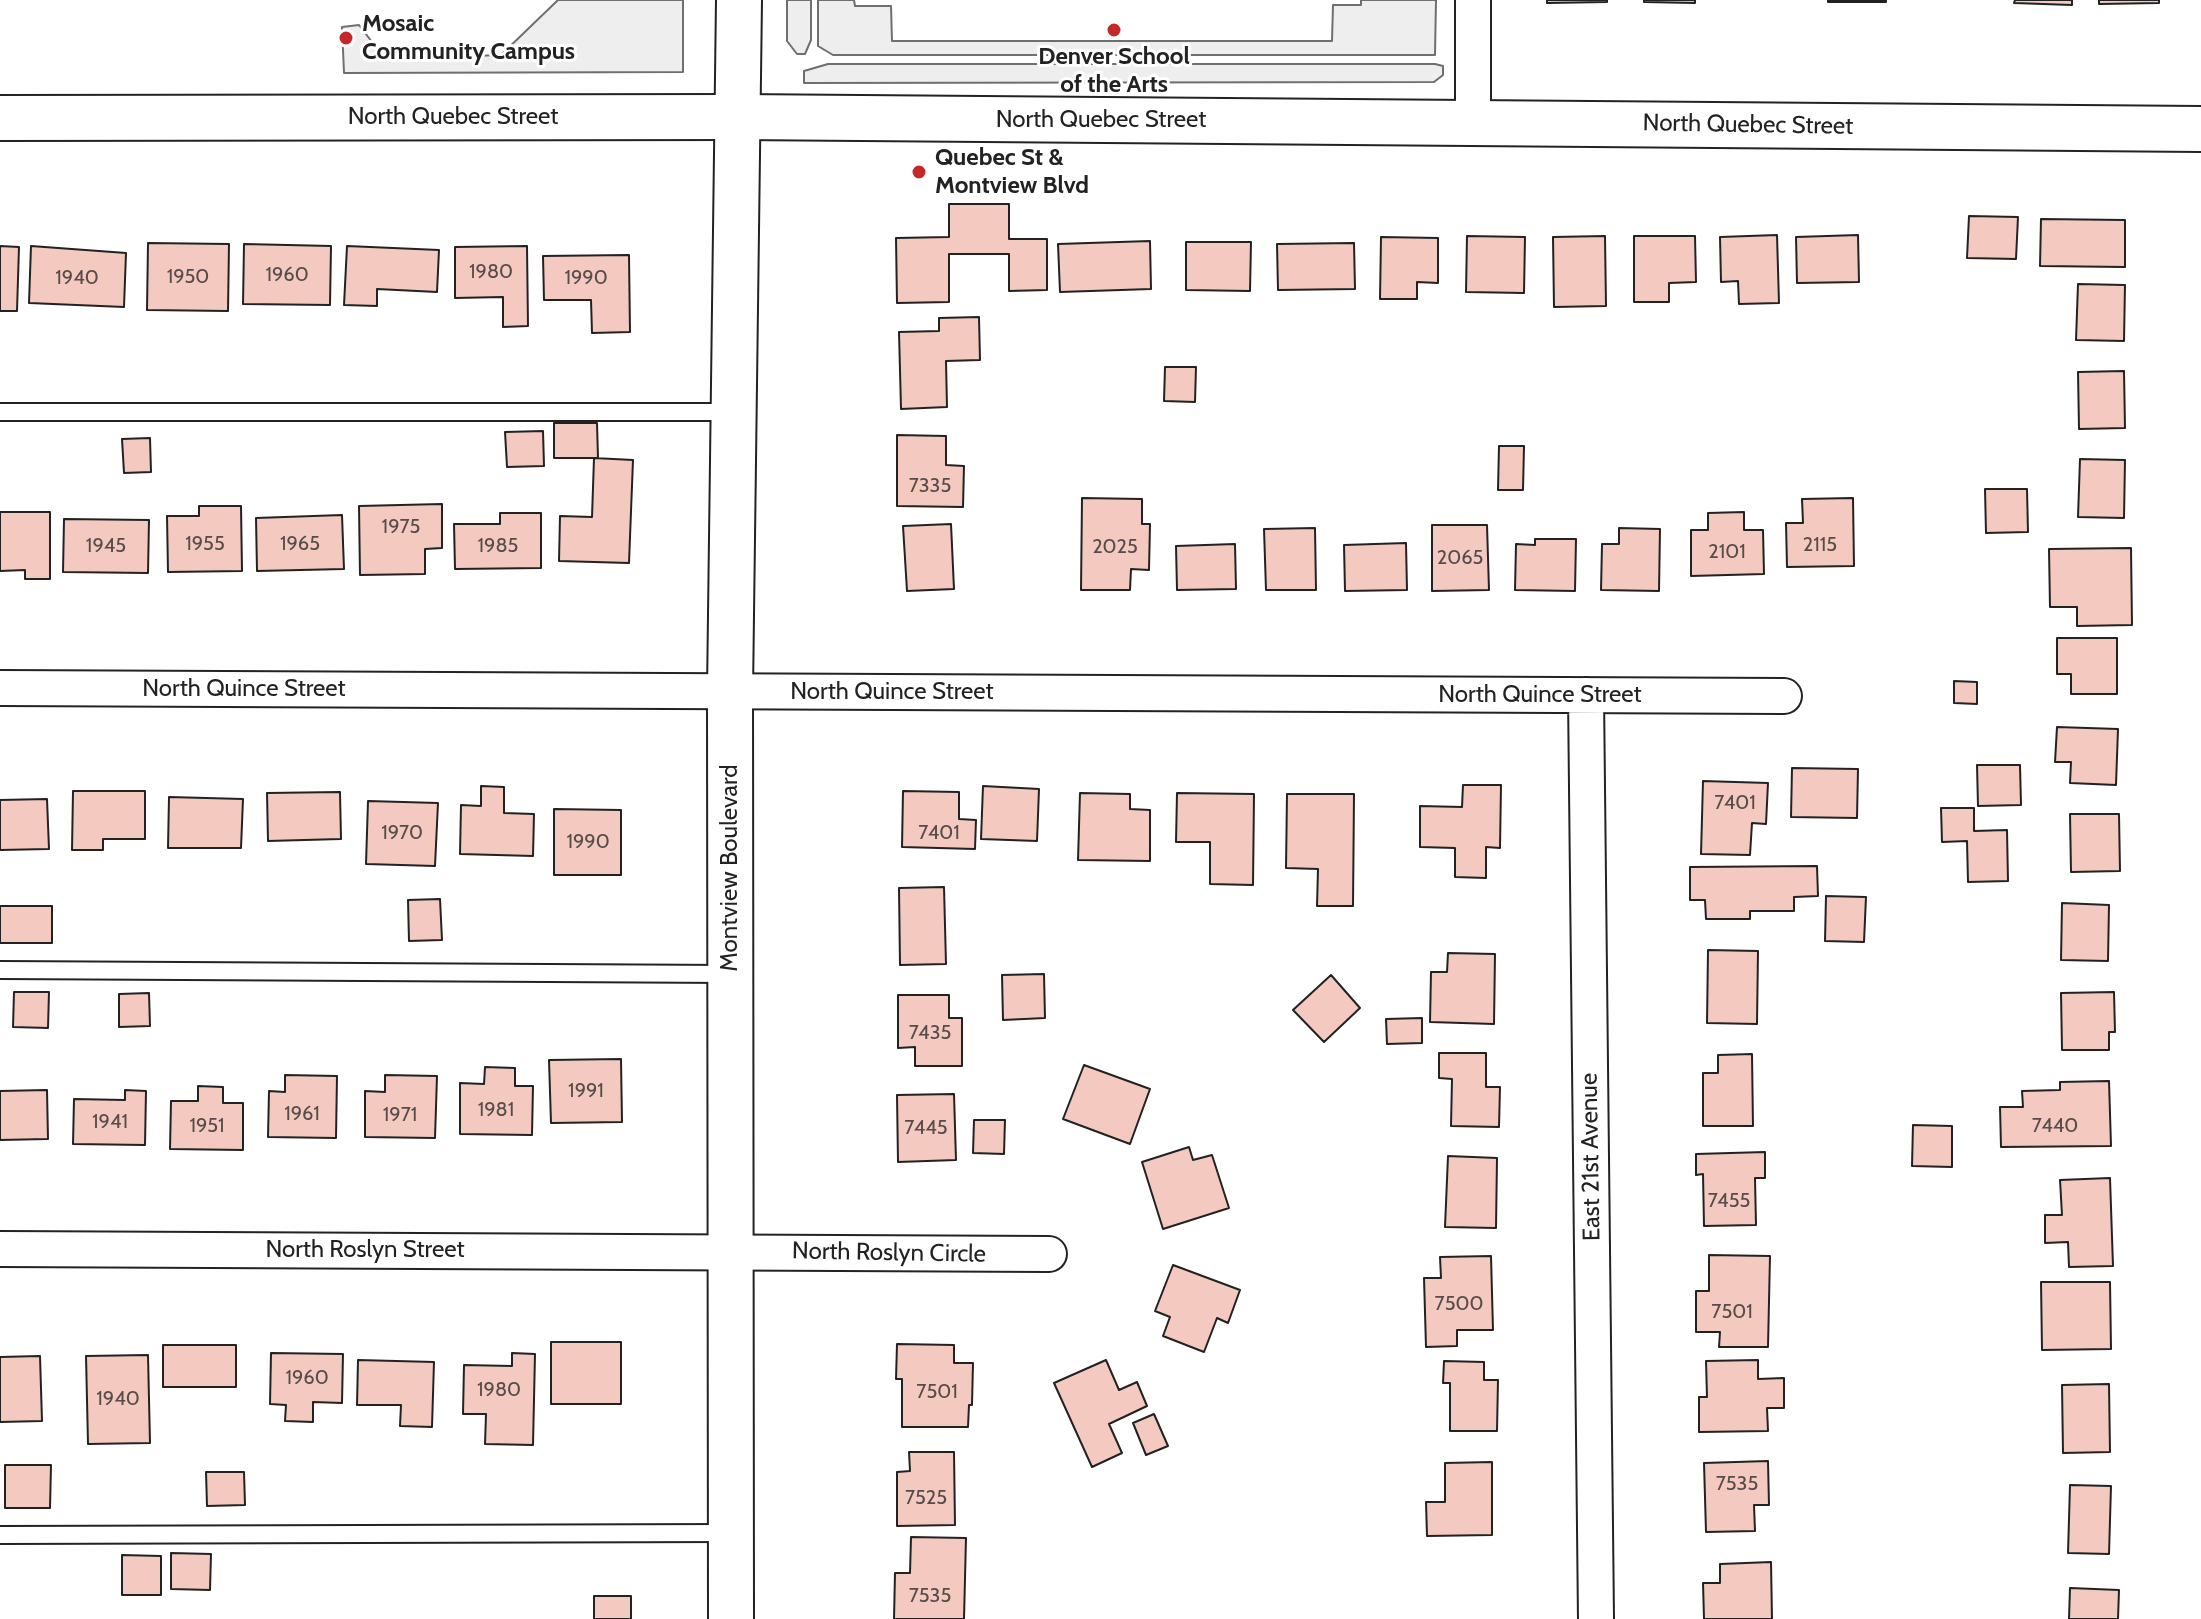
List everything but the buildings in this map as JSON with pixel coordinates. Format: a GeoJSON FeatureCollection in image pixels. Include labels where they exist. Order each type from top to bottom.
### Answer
{"type":"FeatureCollection","features":[{"type":"Feature","properties":{"kind":"main road","name":"Montview Boulevard"},"geometry":{"type":"LineString","coordinates":[[731,1619],[730,691],[739,0]]}},
{"type":"Feature","properties":{"kind":"main road","name":"North Quebec Street"},"geometry":{"type":"LineString","coordinates":[[0,118],[739,117],[2201,129]]}},
{"type":"Feature","properties":{"kind":"street"},"geometry":{"type":"LineString","coordinates":[[1473,0],[1473,122]]}},
{"type":"Feature","properties":{"kind":"street","name":"North Quince Street"},"geometry":{"type":"LineString","coordinates":[[0,688],[1784,696]]}},
{"type":"Feature","properties":{"kind":"street","name":"East 21st Avenue"},"geometry":{"type":"LineString","coordinates":[[1586,695],[1596,1619]]}},
{"type":"Feature","properties":{"kind":"street","name":"North Roslyn Street"},"geometry":{"type":"LineString","coordinates":[[0,1249],[730,1251]]}},
{"type":"Feature","properties":{"kind":"street","name":"North Roslyn Circle"},"geometry":{"type":"LineString","coordinates":[[730,1251],[1049,1254]]}},
{"type":"Feature","properties":{"kind":"lane"},"geometry":{"type":"LineString","coordinates":[[0,412],[735,412]]}},
{"type":"Feature","properties":{"kind":"lane"},"geometry":{"type":"LineString","coordinates":[[0,970],[730,974]]}},
{"type":"Feature","properties":{"kind":"lane"},"geometry":{"type":"LineString","coordinates":[[0,1535],[730,1533]]}},
{"type":"Feature","properties":{"kind":"shaded area"},"geometry":{"type":"Polygon","coordinates":[[[558,0],[683,0],[683,72],[344,73],[342,27],[359,25],[385,59],[501,55],[558,0]]]}},
{"type":"Feature","properties":{"kind":"shaded area"},"geometry":{"type":"Polygon","coordinates":[[[787,0],[811,0],[811,40],[805,54],[797,54],[787,41],[787,0]]]}},
{"type":"Feature","properties":{"kind":"shaded area"},"geometry":{"type":"Polygon","coordinates":[[[818,0],[854,0],[855,6],[891,6],[892,41],[1332,41],[1333,5],[1361,5],[1361,0],[1436,0],[1435,55],[833,55],[818,46],[818,0]]]}},
{"type":"Feature","properties":{"kind":"shaded area"},"geometry":{"type":"Polygon","coordinates":[[[828,64],[1435,64],[1443,66],[1443,75],[1434,82],[804,83],[804,71],[828,64]]]}},
{"type":"Feature","properties":{"kind":"place","name":"Denver School of the Arts"},"geometry":{"type":"Point","coordinates":[1114,30]}},
{"type":"Feature","properties":{"kind":"place","name":"Mosaic Community Campus"},"geometry":{"type":"Point","coordinates":[346,38]}},
{"type":"Feature","properties":{"kind":"place","name":"Quebec St & Montview Blvd"},"geometry":{"type":"Point","coordinates":[919,172]}}]}
